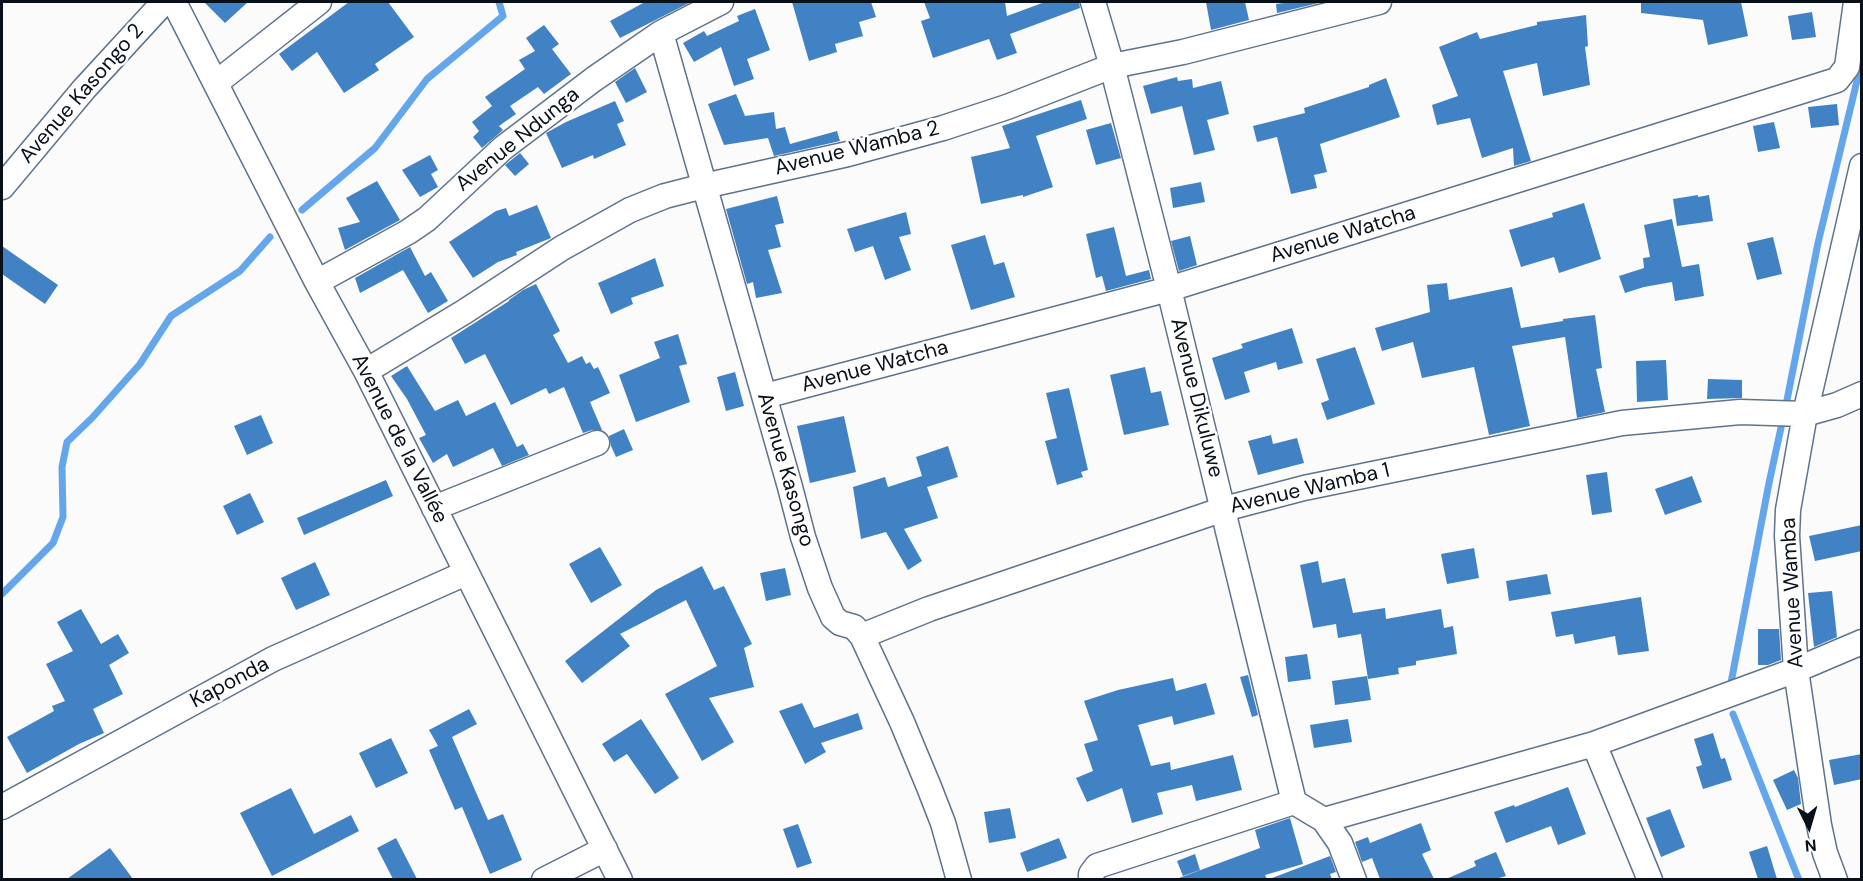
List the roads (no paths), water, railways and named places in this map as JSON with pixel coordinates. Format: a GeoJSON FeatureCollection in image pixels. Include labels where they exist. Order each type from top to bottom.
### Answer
{"type":"FeatureCollection","features":[{"type":"Feature","properties":{"kind":"street","name":"Avenue Kasongo 2"},"geometry":{"type":"LineString","coordinates":[[2,187],[84,89],[164,2]]}},
{"type":"Feature","properties":{"kind":"street","name":"Avenue de la Vallée"},"geometry":{"type":"LineString","coordinates":[[174,2],[317,282],[366,372],[620,879]]}},
{"type":"Feature","properties":{"kind":"street"},"geometry":{"type":"LineString","coordinates":[[216,83],[319,2]]}},
{"type":"Feature","properties":{"kind":"street","name":"Avenue Ndunga"},"geometry":{"type":"LineString","coordinates":[[317,282],[408,232],[427,219],[503,147],[594,79],[661,33],[721,2]]}},
{"type":"Feature","properties":{"kind":"street","name":"Avenue Dikuluwe"},"geometry":{"type":"LineString","coordinates":[[1093,2],[1112,66],[1169,289],[1294,802]]}},
{"type":"Feature","properties":{"kind":"street","name":"Avenue Wamba 2"},"geometry":{"type":"LineString","coordinates":[[366,372],[562,248],[630,210],[665,196],[848,154],[943,128],[1007,107],[1112,66],[1183,52],[1379,2]]}},
{"type":"Feature","properties":{"kind":"street","name":"Avenue Watcha"},"geometry":{"type":"LineString","coordinates":[[765,396],[1169,289],[1837,80],[1847,67],[1856,2]]}},
{"type":"Feature","properties":{"kind":"street","name":"Avenue Kasongo"},"geometry":{"type":"LineString","coordinates":[[661,33],[803,537],[820,588],[833,617],[840,623],[854,627],[862,636]]}},
{"type":"Feature","properties":{"kind":"street","name":"Avenue Wamba"},"geometry":{"type":"LineString","coordinates":[[1835,879],[1825,853],[1819,825],[1796,670],[1787,527],[1791,414],[1862,166]]}},
{"type":"Feature","properties":{"kind":"street","name":"Avenue Wamba 1"},"geometry":{"type":"LineString","coordinates":[[862,636],[929,609],[1224,509],[1304,488],[1622,423],[1740,412],[1791,414],[1829,408],[1862,394]]}},
{"type":"Feature","properties":{"kind":"street"},"geometry":{"type":"LineString","coordinates":[[434,508],[597,443]]}},
{"type":"Feature","properties":{"kind":"street","name":"Kaponda"},"geometry":{"type":"LineString","coordinates":[[2,807],[273,659],[466,573]]}},
{"type":"Feature","properties":{"kind":"street"},"geometry":{"type":"LineString","coordinates":[[862,636],[929,787],[943,823],[959,879]]}},
{"type":"Feature","properties":{"kind":"street"},"geometry":{"type":"LineString","coordinates":[[1324,820],[1594,744],[1796,670],[1862,642]]}},
{"type":"Feature","properties":{"kind":"street"},"geometry":{"type":"LineString","coordinates":[[1594,744],[1650,879]]}},
{"type":"Feature","properties":{"kind":"street"},"geometry":{"type":"LineString","coordinates":[[1091,879],[1091,874],[1097,866],[1294,802],[1324,820],[1340,843],[1354,879]]}},
{"type":"Feature","properties":{"kind":"street"},"geometry":{"type":"LineString","coordinates":[[544,879],[605,849]]}},
{"type":"Feature","properties":{"kind":"waterway"},"geometry":{"type":"LineString","coordinates":[[302,210],[375,148],[427,79],[503,16],[499,2]]}},
{"type":"Feature","properties":{"kind":"waterway"},"geometry":{"type":"LineString","coordinates":[[1730,688],[1818,243],[1862,60]]}},
{"type":"Feature","properties":{"kind":"waterway"},"geometry":{"type":"LineString","coordinates":[[2,594],[53,543],[63,517],[62,467],[67,442],[92,418],[140,364],[171,316],[240,271],[270,237]]}},
{"type":"Feature","properties":{"kind":"waterway"},"geometry":{"type":"LineString","coordinates":[[1733,714],[1799,880]]}}]}
